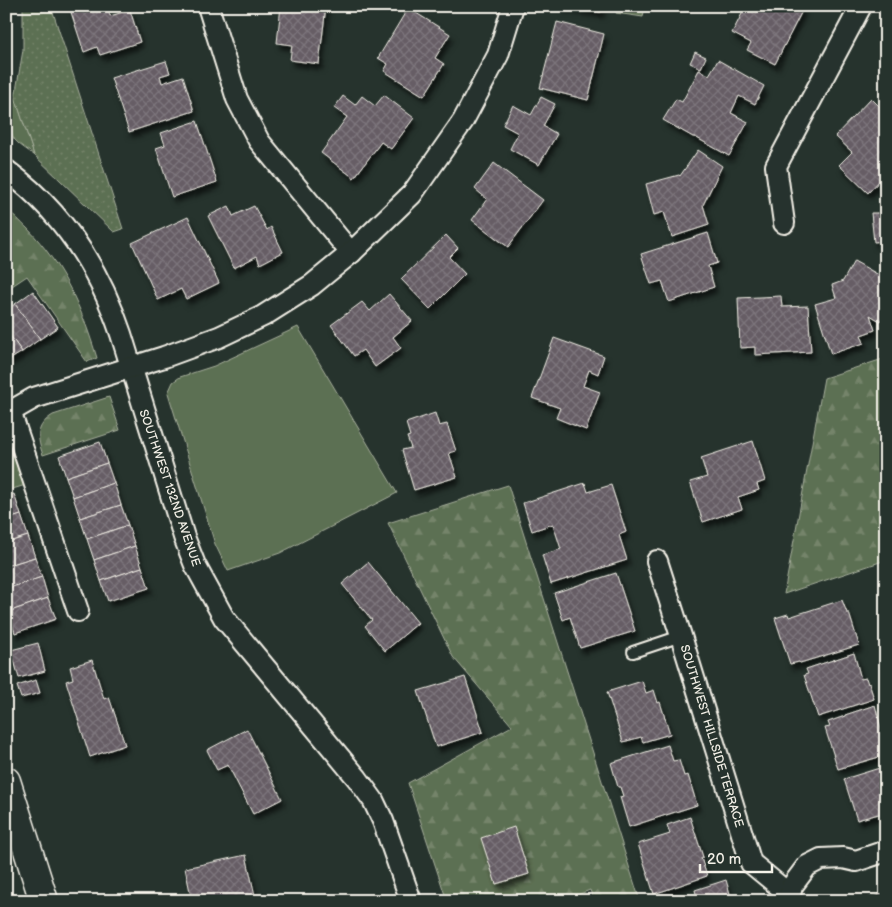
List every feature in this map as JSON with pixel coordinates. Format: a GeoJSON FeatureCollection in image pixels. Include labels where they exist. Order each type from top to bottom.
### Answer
{"type":"FeatureCollection","features":[{"type":"Feature","properties":{"kind":"main road"},"geometry":{"type":"LineString","coordinates":[[6,781],[44,901]]}},
{"type":"Feature","properties":{"kind":"street"},"geometry":{"type":"LineString","coordinates":[[208,6],[236,99],[259,141],[351,253]]}},
{"type":"Feature","properties":{"kind":"street"},"geometry":{"type":"LineString","coordinates":[[78,611],[8,412],[34,398],[131,368],[219,337],[263,316],[312,285],[351,253],[412,194],[462,121],[498,55],[513,6]]}},
{"type":"Feature","properties":{"kind":"street"},"geometry":{"type":"LineString","coordinates":[[784,224],[776,166],[861,6]]}},
{"type":"Feature","properties":{"kind":"street","name":"SOUTHWEST 132ND AVENUE"},"geometry":{"type":"LineString","coordinates":[[6,170],[40,198],[67,229],[100,281],[112,307],[184,536],[202,579],[224,618],[357,778],[373,800],[383,820],[411,901]]}},
{"type":"Feature","properties":{"kind":"street","name":"SOUTHWEST HILLSIDE TERRACE"},"geometry":{"type":"LineString","coordinates":[[656,562],[752,863],[790,898]]}},
{"type":"Feature","properties":{"kind":"street"},"geometry":{"type":"LineString","coordinates":[[790,898],[792,886],[807,866],[822,859],[843,858],[856,861],[886,851]]}},
{"type":"Feature","properties":{"kind":"lane"},"geometry":{"type":"LineString","coordinates":[[633,652],[681,636]]}},
{"type":"Feature","properties":{"kind":"green space"},"geometry":{"type":"Polygon","coordinates":[[[23,6],[51,6],[123,229],[114,232],[34,155],[15,97],[23,50],[23,6]]]}},
{"type":"Feature","properties":{"kind":"green space"},"geometry":{"type":"Polygon","coordinates":[[[617,6],[645,6],[643,17],[616,13],[617,6]]]}},
{"type":"Feature","properties":{"kind":"green space"},"geometry":{"type":"Polygon","coordinates":[[[15,97],[34,155],[12,136],[11,119],[15,97]]]}},
{"type":"Feature","properties":{"kind":"green space"},"geometry":{"type":"Polygon","coordinates":[[[6,211],[17,218],[40,242],[61,273],[78,305],[97,358],[87,362],[27,276],[6,290],[6,211]]]}},
{"type":"Feature","properties":{"kind":"green space"},"geometry":{"type":"Polygon","coordinates":[[[298,327],[397,493],[280,553],[228,571],[215,544],[168,393],[173,382],[180,377],[214,366],[298,327]]]}},
{"type":"Feature","properties":{"kind":"green space"},"geometry":{"type":"Polygon","coordinates":[[[886,358],[886,560],[784,594],[824,378],[886,358]]]}},
{"type":"Feature","properties":{"kind":"green space"},"geometry":{"type":"Polygon","coordinates":[[[109,397],[120,430],[43,455],[39,433],[40,428],[47,419],[53,415],[109,397]]]}},
{"type":"Feature","properties":{"kind":"green space"},"geometry":{"type":"Polygon","coordinates":[[[6,450],[16,455],[29,484],[6,491],[6,450]]]}},
{"type":"Feature","properties":{"kind":"green space"},"geometry":{"type":"Polygon","coordinates":[[[508,485],[640,901],[594,901],[590,890],[562,901],[447,901],[408,783],[512,726],[453,657],[388,523],[508,485]]]}},
{"type":"Feature","properties":{"kind":"building"},"geometry":{"type":"Polygon","coordinates":[[[69,6],[107,6],[110,16],[130,10],[140,42],[100,55],[97,47],[84,52],[69,6]]]}},
{"type":"Feature","properties":{"kind":"building"},"geometry":{"type":"Polygon","coordinates":[[[281,6],[326,6],[319,64],[290,60],[292,45],[277,43],[281,6]]]}},
{"type":"Feature","properties":{"kind":"building"},"geometry":{"type":"Polygon","coordinates":[[[559,6],[602,6],[601,12],[559,6]]]}},
{"type":"Feature","properties":{"kind":"building"},"geometry":{"type":"Polygon","coordinates":[[[746,6],[798,6],[803,9],[775,64],[747,50],[751,43],[732,33],[746,6]]]}},
{"type":"Feature","properties":{"kind":"building"},"geometry":{"type":"Polygon","coordinates":[[[408,8],[450,34],[435,58],[444,64],[424,96],[384,71],[388,64],[378,58],[408,8]]]}},
{"type":"Feature","properties":{"kind":"building"},"geometry":{"type":"Polygon","coordinates":[[[557,22],[604,34],[588,100],[540,88],[557,22]]]}},
{"type":"Feature","properties":{"kind":"building"},"geometry":{"type":"Polygon","coordinates":[[[695,52],[706,57],[701,68],[690,63],[695,52]]]}},
{"type":"Feature","properties":{"kind":"building"},"geometry":{"type":"Polygon","coordinates":[[[718,60],[764,86],[755,104],[739,96],[731,113],[748,122],[729,156],[663,120],[676,99],[682,102],[699,70],[709,75],[718,60]]]}},
{"type":"Feature","properties":{"kind":"building"},"geometry":{"type":"Polygon","coordinates":[[[166,61],[170,73],[160,76],[162,83],[183,76],[194,111],[129,132],[111,78],[166,61]]]}},
{"type":"Feature","properties":{"kind":"building"},"geometry":{"type":"Polygon","coordinates":[[[384,95],[414,118],[391,149],[381,142],[354,178],[321,153],[347,117],[334,108],[343,96],[355,105],[362,96],[375,106],[384,95]]]}},
{"type":"Feature","properties":{"kind":"building"},"geometry":{"type":"Polygon","coordinates":[[[541,97],[555,104],[543,126],[557,134],[539,165],[510,149],[518,133],[503,125],[513,105],[531,115],[541,97]]]}},
{"type":"Feature","properties":{"kind":"building"},"geometry":{"type":"Polygon","coordinates":[[[871,98],[886,113],[886,159],[882,163],[886,167],[886,174],[868,193],[839,165],[852,152],[835,136],[871,98]]]}},
{"type":"Feature","properties":{"kind":"building"},"geometry":{"type":"Polygon","coordinates":[[[197,121],[217,182],[172,197],[156,148],[165,145],[161,133],[197,121]]]}},
{"type":"Feature","properties":{"kind":"building"},"geometry":{"type":"Polygon","coordinates":[[[698,150],[722,166],[703,205],[709,225],[672,237],[664,212],[654,215],[646,184],[680,176],[698,150]]]}},
{"type":"Feature","properties":{"kind":"building"},"geometry":{"type":"Polygon","coordinates":[[[494,163],[543,200],[508,247],[472,220],[487,199],[475,189],[494,163]]]}},
{"type":"Feature","properties":{"kind":"building"},"geometry":{"type":"Polygon","coordinates":[[[886,201],[886,260],[884,241],[874,242],[871,213],[881,213],[880,202],[886,201]]]}},
{"type":"Feature","properties":{"kind":"building"},"geometry":{"type":"Polygon","coordinates":[[[229,206],[233,216],[254,206],[267,230],[271,227],[283,252],[260,264],[257,256],[234,268],[208,216],[229,206]]]}},
{"type":"Feature","properties":{"kind":"building"},"geometry":{"type":"Polygon","coordinates":[[[188,217],[219,283],[186,299],[181,289],[158,300],[132,243],[188,217]]]}},
{"type":"Feature","properties":{"kind":"building"},"geometry":{"type":"Polygon","coordinates":[[[708,233],[717,263],[708,266],[714,287],[669,302],[662,281],[651,284],[641,254],[708,233]]]}},
{"type":"Feature","properties":{"kind":"building"},"geometry":{"type":"Polygon","coordinates":[[[446,235],[458,248],[449,257],[465,274],[430,309],[401,279],[446,235]]]}},
{"type":"Feature","properties":{"kind":"building"},"geometry":{"type":"Polygon","coordinates":[[[854,261],[886,279],[886,311],[880,321],[870,315],[875,330],[861,335],[864,343],[831,354],[815,304],[836,298],[832,285],[843,281],[854,261]]]}},
{"type":"Feature","properties":{"kind":"building"},"geometry":{"type":"Polygon","coordinates":[[[33,291],[58,327],[40,339],[15,304],[33,291]]]}},
{"type":"Feature","properties":{"kind":"building"},"geometry":{"type":"Polygon","coordinates":[[[389,294],[412,321],[393,337],[401,348],[375,367],[363,350],[354,356],[331,325],[362,302],[370,311],[389,294]]]}},
{"type":"Feature","properties":{"kind":"building"},"geometry":{"type":"Polygon","coordinates":[[[781,296],[782,307],[808,306],[811,352],[755,355],[755,347],[740,348],[738,298],[781,296]]]}},
{"type":"Feature","properties":{"kind":"building"},"geometry":{"type":"Polygon","coordinates":[[[15,304],[40,339],[22,352],[6,330],[6,310],[15,304]]]}},
{"type":"Feature","properties":{"kind":"building"},"geometry":{"type":"Polygon","coordinates":[[[6,330],[22,352],[6,362],[6,330]]]}},
{"type":"Feature","properties":{"kind":"building"},"geometry":{"type":"Polygon","coordinates":[[[554,338],[604,356],[598,374],[589,370],[583,386],[600,392],[586,430],[556,418],[560,408],[532,398],[554,338]]]}},
{"type":"Feature","properties":{"kind":"building"},"geometry":{"type":"Polygon","coordinates":[[[435,413],[439,426],[447,424],[456,451],[449,453],[457,477],[414,490],[402,450],[411,448],[407,437],[410,436],[406,423],[435,413]]]}},
{"type":"Feature","properties":{"kind":"building"},"geometry":{"type":"Polygon","coordinates":[[[753,441],[765,481],[757,484],[759,490],[738,497],[742,509],[703,522],[690,482],[707,477],[701,458],[753,441]]]}},
{"type":"Feature","properties":{"kind":"building"},"geometry":{"type":"Polygon","coordinates":[[[100,442],[107,463],[66,477],[59,456],[100,442]]]}},
{"type":"Feature","properties":{"kind":"building"},"geometry":{"type":"Polygon","coordinates":[[[107,463],[114,483],[73,497],[66,477],[107,463]]]}},
{"type":"Feature","properties":{"kind":"building"},"geometry":{"type":"Polygon","coordinates":[[[114,483],[121,505],[80,518],[73,497],[114,483]]]}},
{"type":"Feature","properties":{"kind":"building"},"geometry":{"type":"Polygon","coordinates":[[[585,483],[588,492],[611,485],[626,532],[619,535],[627,560],[551,584],[542,555],[561,549],[553,524],[532,531],[523,503],[585,483]]]}},
{"type":"Feature","properties":{"kind":"building"},"geometry":{"type":"Polygon","coordinates":[[[14,494],[21,515],[6,520],[6,497],[14,494]]]}},
{"type":"Feature","properties":{"kind":"building"},"geometry":{"type":"Polygon","coordinates":[[[121,505],[128,525],[87,539],[80,518],[121,505]]]}},
{"type":"Feature","properties":{"kind":"building"},"geometry":{"type":"Polygon","coordinates":[[[21,515],[28,536],[6,543],[6,520],[21,515]]]}},
{"type":"Feature","properties":{"kind":"building"},"geometry":{"type":"Polygon","coordinates":[[[128,525],[135,546],[94,560],[87,539],[128,525]]]}},
{"type":"Feature","properties":{"kind":"building"},"geometry":{"type":"Polygon","coordinates":[[[28,536],[35,557],[6,566],[6,543],[28,536]]]}},
{"type":"Feature","properties":{"kind":"building"},"geometry":{"type":"Polygon","coordinates":[[[135,546],[142,567],[101,581],[94,560],[135,546]]]}},
{"type":"Feature","properties":{"kind":"building"},"geometry":{"type":"Polygon","coordinates":[[[35,557],[42,577],[6,589],[6,566],[35,557]]]}},
{"type":"Feature","properties":{"kind":"building"},"geometry":{"type":"Polygon","coordinates":[[[368,562],[418,623],[385,651],[365,626],[372,620],[342,584],[368,562]]]}},
{"type":"Feature","properties":{"kind":"building"},"geometry":{"type":"Polygon","coordinates":[[[142,567],[149,588],[108,601],[101,581],[142,567]]]}},
{"type":"Feature","properties":{"kind":"building"},"geometry":{"type":"Polygon","coordinates":[[[616,573],[635,631],[580,648],[570,617],[563,620],[554,593],[616,573]]]}},
{"type":"Feature","properties":{"kind":"building"},"geometry":{"type":"Polygon","coordinates":[[[42,577],[48,598],[8,612],[6,607],[6,589],[42,577]]]}},
{"type":"Feature","properties":{"kind":"building"},"geometry":{"type":"Polygon","coordinates":[[[48,598],[56,619],[15,633],[8,612],[48,598]]]}},
{"type":"Feature","properties":{"kind":"building"},"geometry":{"type":"Polygon","coordinates":[[[842,600],[847,613],[849,613],[859,645],[800,663],[790,664],[775,618],[788,614],[789,617],[842,600]]]}},
{"type":"Feature","properties":{"kind":"building"},"geometry":{"type":"Polygon","coordinates":[[[38,643],[45,671],[19,678],[11,650],[38,643]]]}},
{"type":"Feature","properties":{"kind":"building"},"geometry":{"type":"Polygon","coordinates":[[[854,653],[861,679],[866,678],[874,699],[818,717],[804,675],[808,674],[806,669],[854,653]]]}},
{"type":"Feature","properties":{"kind":"building"},"geometry":{"type":"Polygon","coordinates":[[[92,660],[104,699],[109,697],[125,745],[90,757],[66,681],[73,679],[70,667],[92,660]]]}},
{"type":"Feature","properties":{"kind":"building"},"geometry":{"type":"Polygon","coordinates":[[[465,677],[483,732],[436,747],[418,691],[465,677]]]}},
{"type":"Feature","properties":{"kind":"building"},"geometry":{"type":"Polygon","coordinates":[[[36,680],[40,693],[21,698],[17,686],[36,680]]]}},
{"type":"Feature","properties":{"kind":"building"},"geometry":{"type":"Polygon","coordinates":[[[642,681],[646,693],[654,690],[658,703],[660,702],[670,734],[643,742],[641,737],[623,742],[607,692],[642,681]]]}},
{"type":"Feature","properties":{"kind":"building"},"geometry":{"type":"Polygon","coordinates":[[[875,705],[882,732],[886,731],[886,755],[838,769],[825,728],[830,727],[828,722],[875,705]]]}},
{"type":"Feature","properties":{"kind":"building"},"geometry":{"type":"Polygon","coordinates":[[[247,729],[282,799],[253,814],[228,765],[217,770],[207,750],[247,729]]]}},
{"type":"Feature","properties":{"kind":"building"},"geometry":{"type":"Polygon","coordinates":[[[668,745],[673,761],[679,760],[684,776],[688,775],[697,805],[629,827],[620,797],[623,796],[620,787],[618,787],[611,763],[668,745]]]}},
{"type":"Feature","properties":{"kind":"building"},"geometry":{"type":"Polygon","coordinates":[[[886,766],[886,812],[857,820],[844,779],[886,766]]]}},
{"type":"Feature","properties":{"kind":"building"},"geometry":{"type":"Polygon","coordinates":[[[690,817],[707,876],[654,894],[638,844],[670,834],[667,825],[690,817]]]}},
{"type":"Feature","properties":{"kind":"building"},"geometry":{"type":"Polygon","coordinates":[[[514,827],[529,874],[496,884],[481,838],[514,827]]]}},
{"type":"Feature","properties":{"kind":"building"},"geometry":{"type":"Polygon","coordinates":[[[246,855],[255,896],[235,901],[192,901],[185,868],[246,855]]]}},
{"type":"Feature","properties":{"kind":"building"},"geometry":{"type":"Polygon","coordinates":[[[726,880],[732,901],[698,901],[695,890],[726,880]]]}},
{"type":"Feature","properties":{"kind":"building"},"geometry":{"type":"Polygon","coordinates":[[[886,893],[886,901],[860,901],[886,893]]]}}]}
